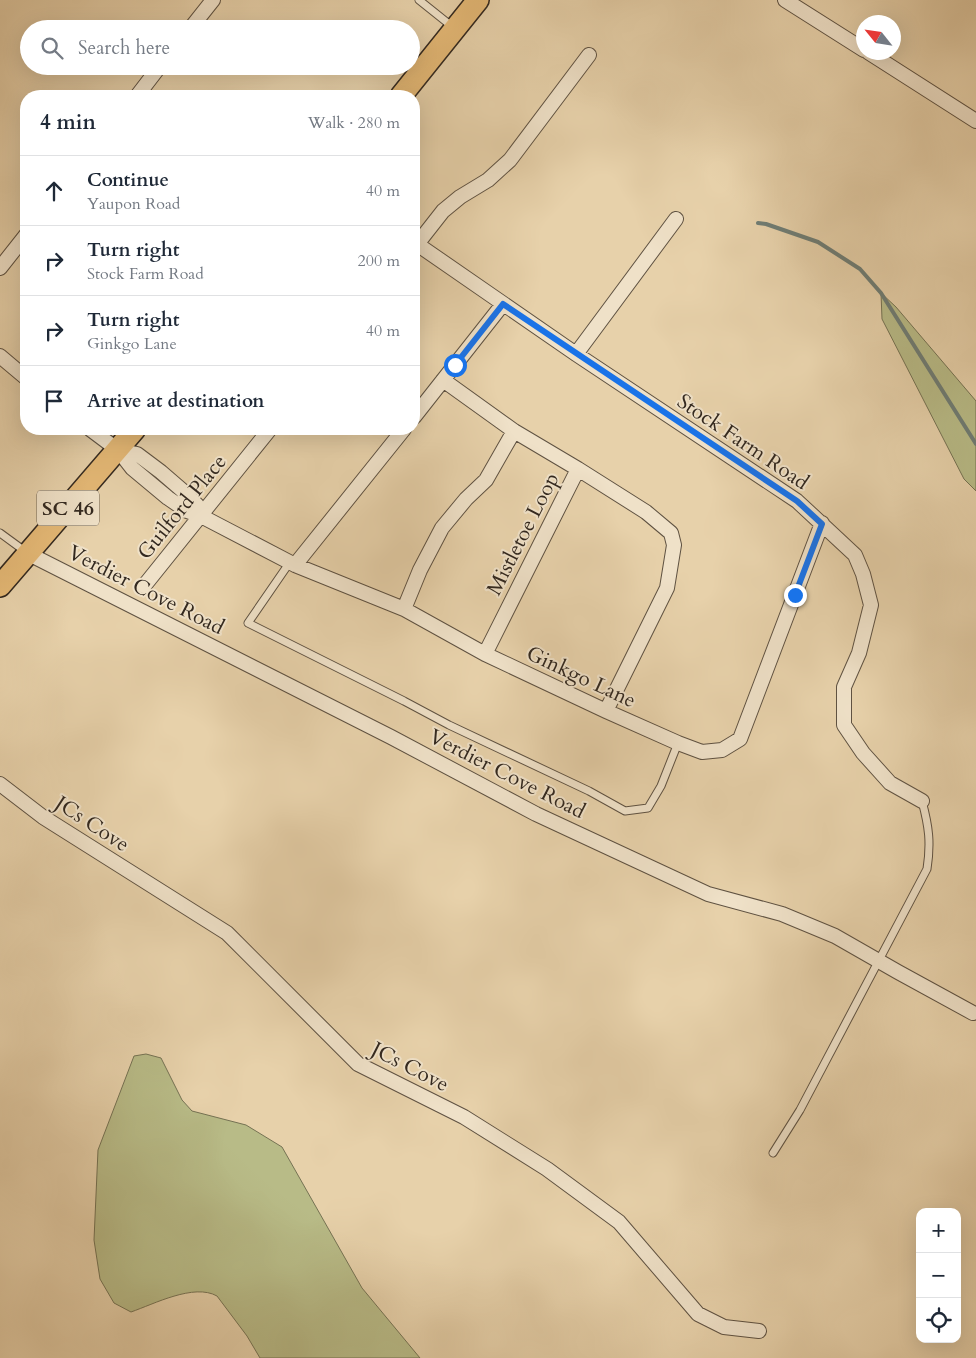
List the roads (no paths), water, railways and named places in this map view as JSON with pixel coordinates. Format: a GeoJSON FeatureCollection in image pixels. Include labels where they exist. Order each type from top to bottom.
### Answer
{"type":"FeatureCollection","features":[{"type":"Feature","properties":{"kind":"main road"},"geometry":{"type":"LineString","coordinates":[[420,72],[478,0]]}},
{"type":"Feature","properties":{"kind":"main road"},"geometry":{"type":"LineString","coordinates":[[406,90],[418,75]]}},
{"type":"Feature","properties":{"kind":"main road","name":"SC 46"},"geometry":{"type":"LineString","coordinates":[[0,586],[129,435]]}},
{"type":"Feature","properties":{"kind":"street"},"geometry":{"type":"LineString","coordinates":[[197,20],[213,0]]}},
{"type":"Feature","properties":{"kind":"street"},"geometry":{"type":"LineString","coordinates":[[785,0],[856,45]]}},
{"type":"Feature","properties":{"kind":"street"},"geometry":{"type":"LineString","coordinates":[[420,239],[443,211],[460,197],[488,180],[510,160],[589,55]]}},
{"type":"Feature","properties":{"kind":"street"},"geometry":{"type":"LineString","coordinates":[[881,60],[976,121]]}},
{"type":"Feature","properties":{"kind":"street"},"geometry":{"type":"LineString","coordinates":[[142,90],[153,75]]}},
{"type":"Feature","properties":{"kind":"street"},"geometry":{"type":"LineString","coordinates":[[576,354],[676,219]]}},
{"type":"Feature","properties":{"kind":"street"},"geometry":{"type":"LineString","coordinates":[[0,268],[20,243]]}},
{"type":"Feature","properties":{"kind":"street","name":"Stock Farm Road"},"geometry":{"type":"LineString","coordinates":[[420,248],[797,501],[855,555],[863,574],[871,605],[858,653],[844,687],[844,725],[863,753],[890,783],[922,802]]}},
{"type":"Feature","properties":{"kind":"street"},"geometry":{"type":"LineString","coordinates":[[420,409],[503,304]]}},
{"type":"Feature","properties":{"kind":"street"},"geometry":{"type":"LineString","coordinates":[[0,356],[20,373]]}},
{"type":"Feature","properties":{"kind":"street","name":"Mistletoe Loop"},"geometry":{"type":"LineString","coordinates":[[443,380],[514,430],[578,469],[485,654]]}},
{"type":"Feature","properties":{"kind":"street"},"geometry":{"type":"LineString","coordinates":[[404,609],[420,570],[442,528],[466,499],[486,480],[514,430]]}},
{"type":"Feature","properties":{"kind":"street","name":"Ginkgo Lane"},"geometry":{"type":"LineString","coordinates":[[98,435],[118,450],[132,468],[168,498],[187,510],[293,564],[404,609],[485,654],[606,711],[702,752],[722,750],[740,739],[822,524]]}},
{"type":"Feature","properties":{"kind":"street","name":"Guilford Place"},"geometry":{"type":"LineString","coordinates":[[144,586],[265,435]]}},
{"type":"Feature","properties":{"kind":"street"},"geometry":{"type":"LineString","coordinates":[[293,564],[399,435]]}},
{"type":"Feature","properties":{"kind":"street"},"geometry":{"type":"LineString","coordinates":[[578,469],[646,512],[671,533],[674,546],[667,588],[606,711]]}},
{"type":"Feature","properties":{"kind":"street","name":"Verdier Cove Road"},"geometry":{"type":"LineString","coordinates":[[28,554],[391,736],[544,818],[708,894],[782,914],[835,936],[973,1013]]}},
{"type":"Feature","properties":{"kind":"street","name":"JCs Cove"},"geometry":{"type":"LineString","coordinates":[[0,784],[43,817],[227,933],[358,1064],[464,1117],[547,1169],[619,1222],[698,1314],[724,1327],[759,1331]]}},
{"type":"Feature","properties":{"kind":"lane"},"geometry":{"type":"LineString","coordinates":[[423,1],[455,29]]}},
{"type":"Feature","properties":{"kind":"lane"},"geometry":{"type":"LineString","coordinates":[[0,533],[28,554]]}},
{"type":"Feature","properties":{"kind":"lane"},"geometry":{"type":"LineString","coordinates":[[293,564],[248,623],[449,725],[589,791],[625,811],[648,808],[661,786],[678,743]]}},
{"type":"Feature","properties":{"kind":"lane"},"geometry":{"type":"LineString","coordinates":[[774,1153],[800,1110],[927,869],[930,843],[922,802]]}},
{"type":"Feature","properties":{"kind":"waterway"},"geometry":{"type":"LineString","coordinates":[[758,223],[818,242],[860,269],[881,293],[976,444]]}}]}
